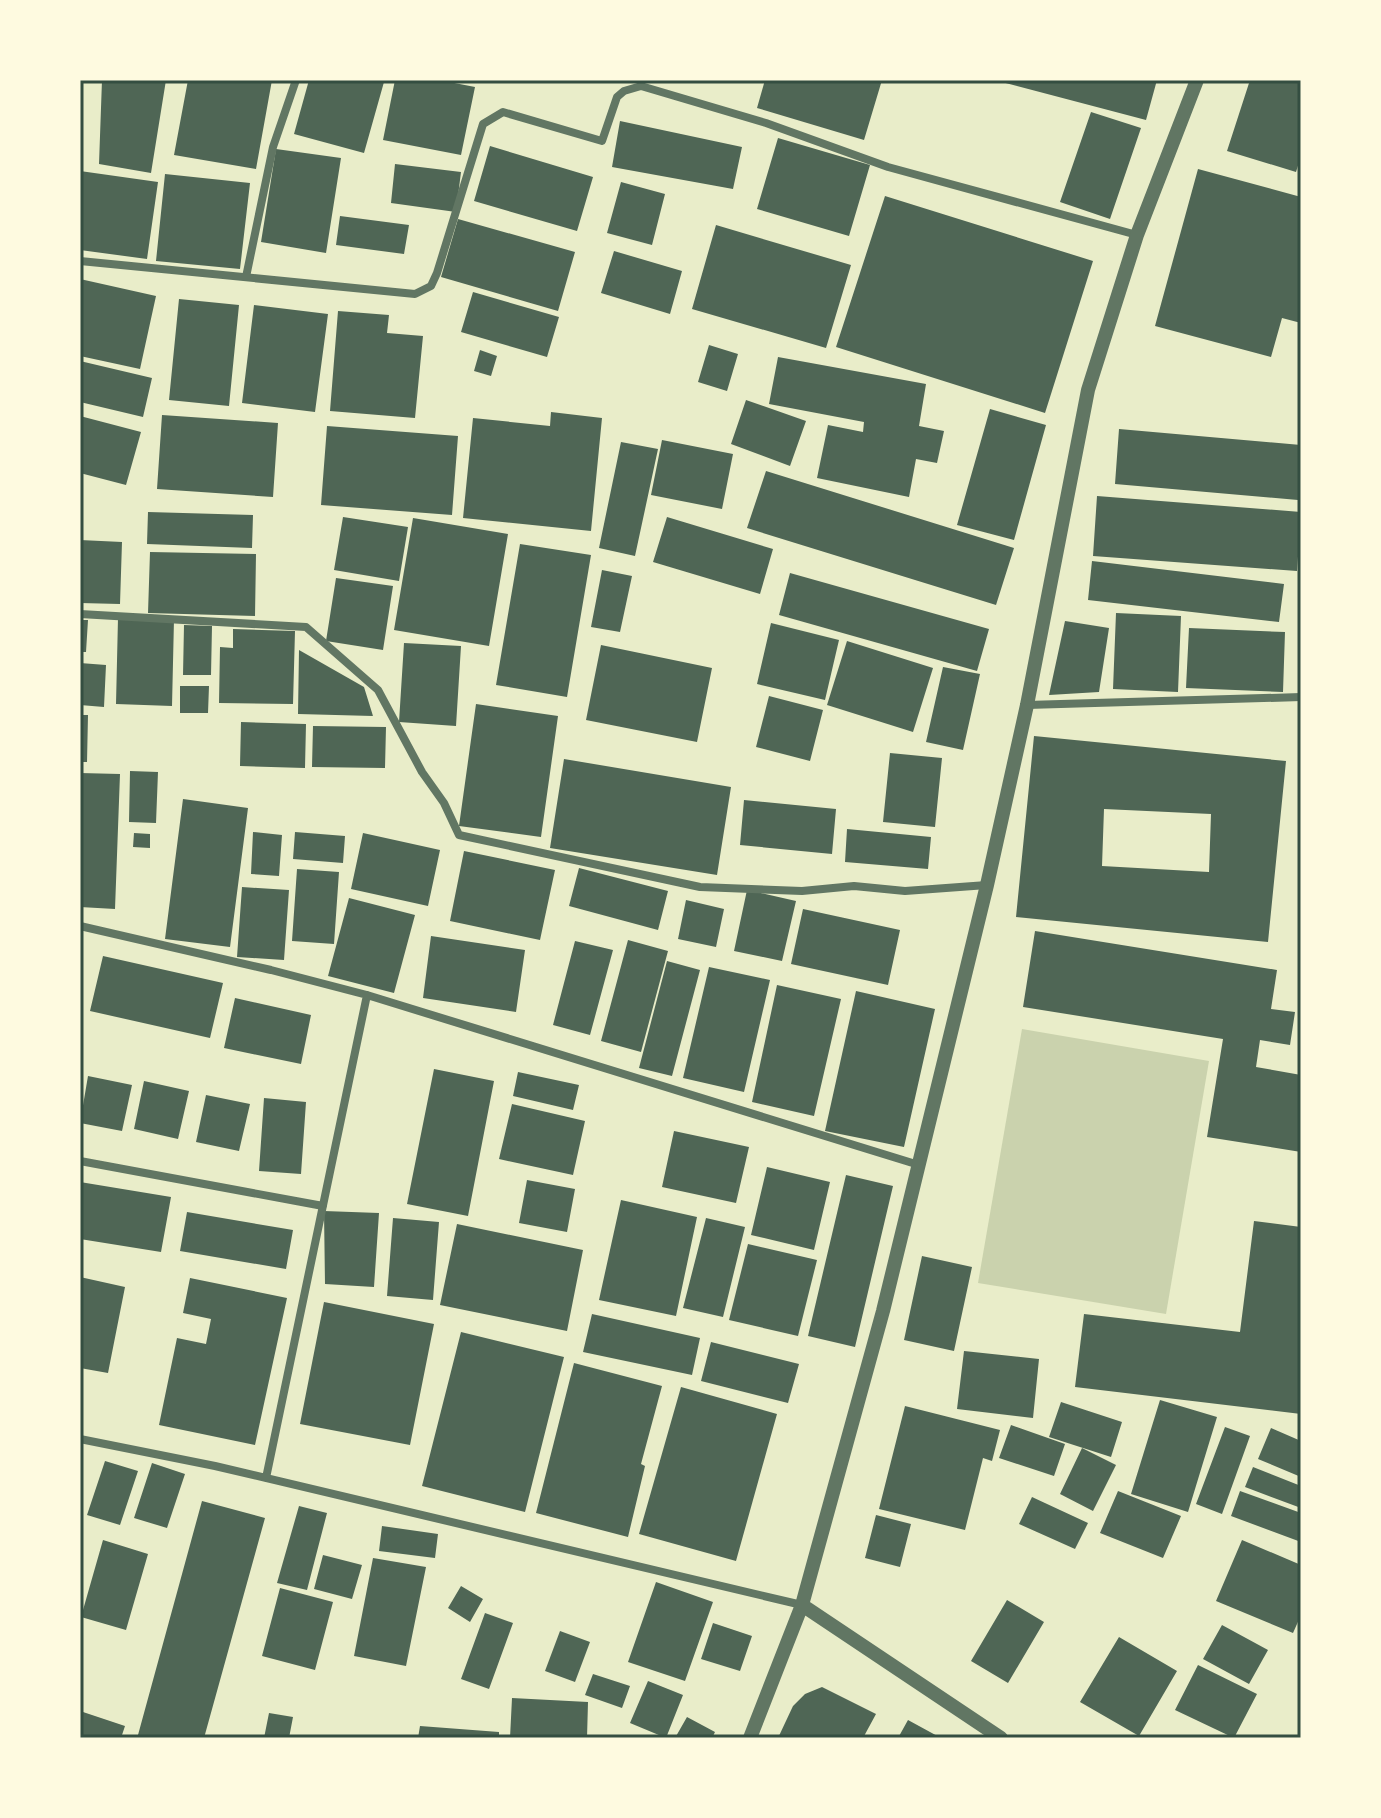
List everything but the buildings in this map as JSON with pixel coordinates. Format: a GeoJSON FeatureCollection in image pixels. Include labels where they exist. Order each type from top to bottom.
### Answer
{"type":"FeatureCollection","features":[{"type":"Feature","properties":{"kind":"street"},"geometry":{"type":"LineString","coordinates":[[246,277],[273,147],[296,80]]}},
{"type":"Feature","properties":{"kind":"street"},"geometry":{"type":"LineString","coordinates":[[750,1738],[802,1605],[883,1311],[987,885],[1027,705],[1088,390],[1137,235],[1197,80]]}},
{"type":"Feature","properties":{"kind":"street"},"geometry":{"type":"LineString","coordinates":[[80,261],[415,294],[431,286],[437,273],[483,124],[503,112],[602,141],[617,97],[624,91],[641,86],[766,123],[888,167],[1137,235]]}},
{"type":"Feature","properties":{"kind":"street"},"geometry":{"type":"LineString","coordinates":[[80,614],[306,627],[378,690],[422,772],[444,803],[459,835],[700,887],[802,891],[854,886],[905,891],[987,885]]}},
{"type":"Feature","properties":{"kind":"street"},"geometry":{"type":"LineString","coordinates":[[1027,705],[1301,697]]}},
{"type":"Feature","properties":{"kind":"street"},"geometry":{"type":"LineString","coordinates":[[80,926],[367,995],[919,1165]]}},
{"type":"Feature","properties":{"kind":"street"},"geometry":{"type":"LineString","coordinates":[[266,1478],[367,995]]}},
{"type":"Feature","properties":{"kind":"street"},"geometry":{"type":"LineString","coordinates":[[80,1161],[323,1206]]}},
{"type":"Feature","properties":{"kind":"street"},"geometry":{"type":"LineString","coordinates":[[80,1439],[266,1478],[802,1605],[1001,1738]]}},
{"type":"Feature","properties":{"kind":"green space"},"geometry":{"type":"Polygon","coordinates":[[[1022,1029],[1209,1061],[1166,1314],[978,1283],[1022,1029]]]}}]}
